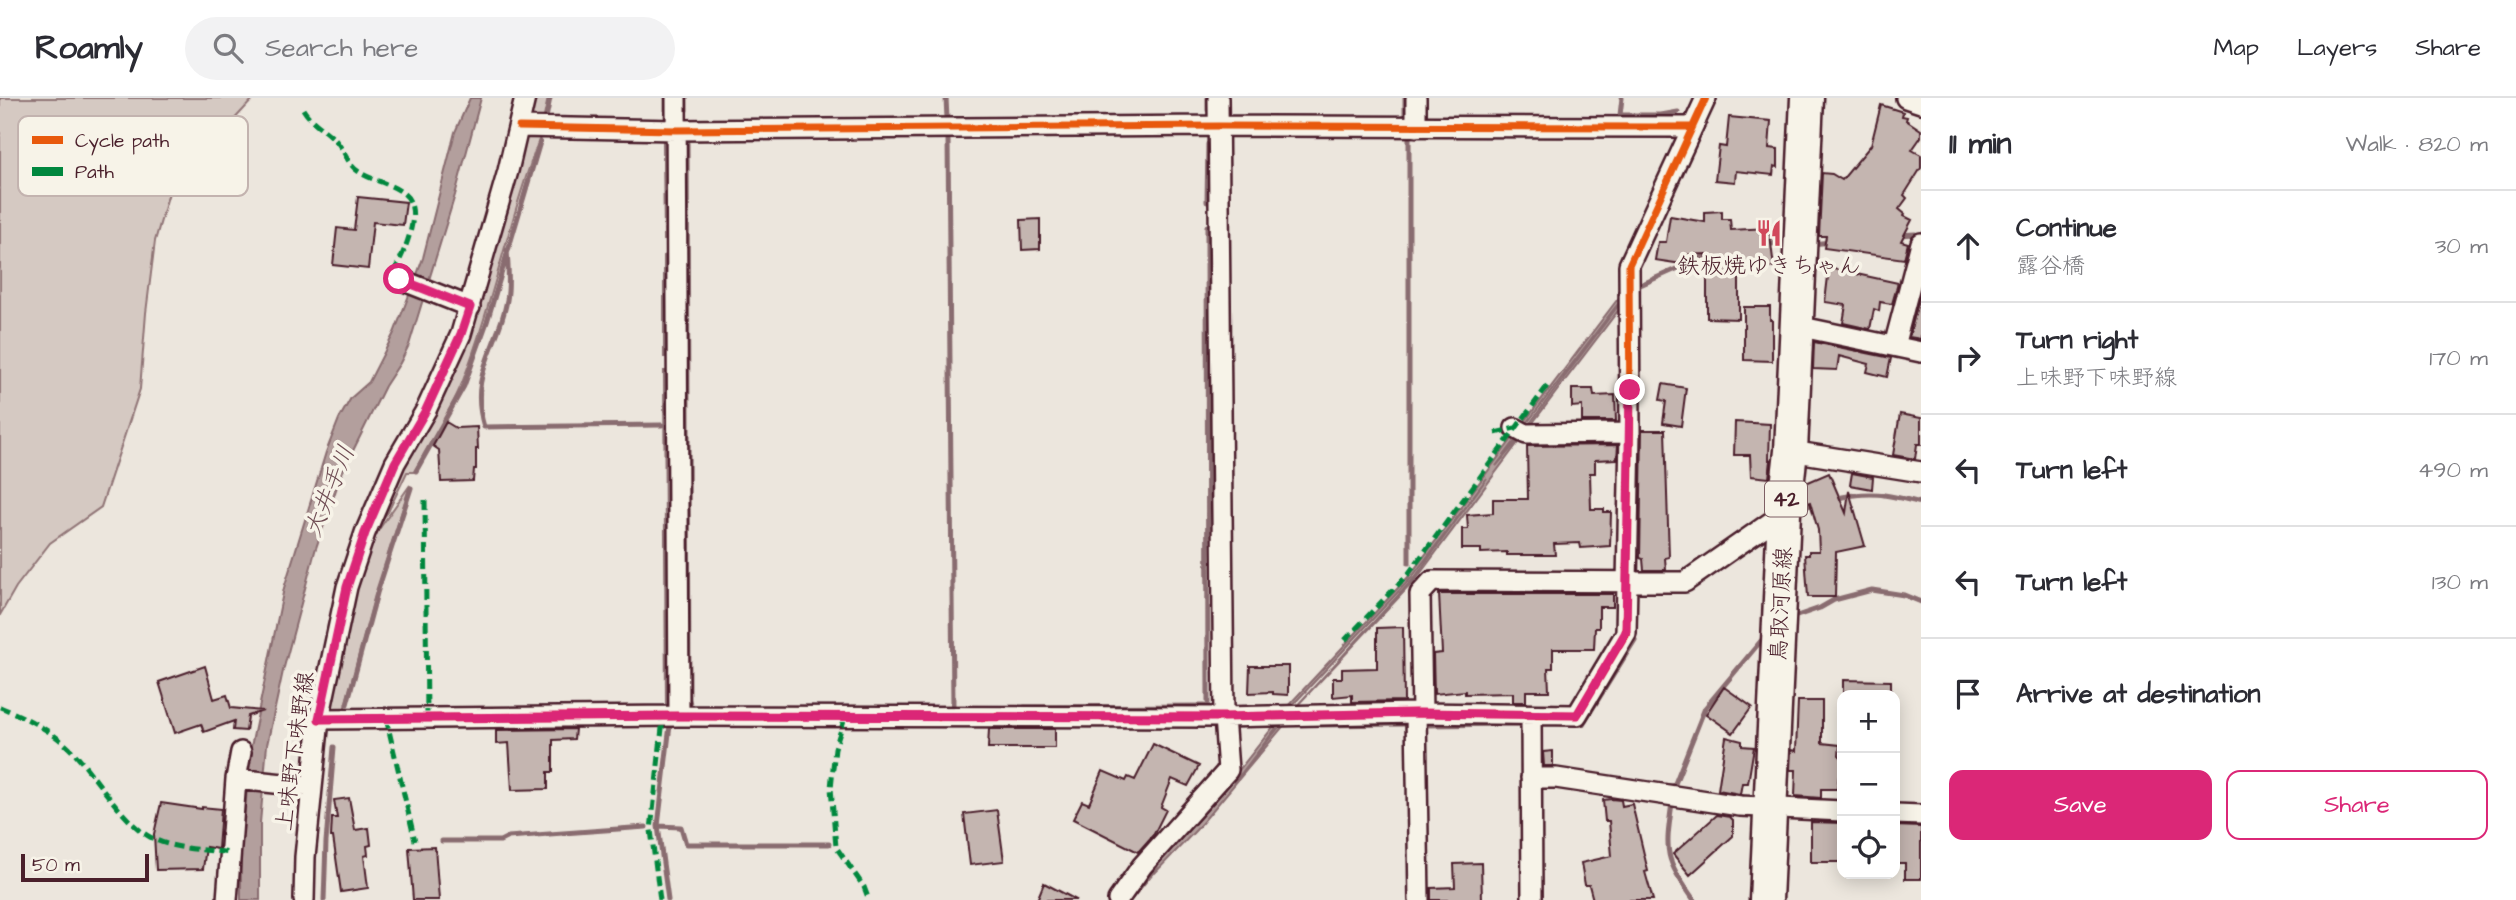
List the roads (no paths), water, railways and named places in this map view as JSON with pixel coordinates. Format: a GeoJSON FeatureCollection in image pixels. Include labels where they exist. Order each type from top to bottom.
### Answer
{"type":"FeatureCollection","features":[{"type":"Feature","properties":{"kind":"main road","name":"鳥取河原線"},"geometry":{"type":"LineString","coordinates":[[1766,900],[1807,98]]}},
{"type":"Feature","properties":{"kind":"street","name":"上味野下味野線"},"geometry":{"type":"LineString","coordinates":[[304,900],[306,786],[347,587],[365,533],[395,463],[432,397],[461,334],[463,304],[519,127],[525,98]]}},
{"type":"Feature","properties":{"kind":"street"},"geometry":{"type":"LineString","coordinates":[[676,98],[679,716]]}},
{"type":"Feature","properties":{"kind":"street"},"geometry":{"type":"LineString","coordinates":[[1118,900],[1142,866],[1228,770],[1224,717],[1218,98]]}},
{"type":"Feature","properties":{"kind":"street"},"geometry":{"type":"LineString","coordinates":[[1416,98],[1416,127]]}},
{"type":"Feature","properties":{"kind":"street"},"geometry":{"type":"LineString","coordinates":[[319,719],[679,716],[1224,717],[1419,713],[1577,715],[1626,632],[1629,582],[1629,265],[1706,98]]}},
{"type":"Feature","properties":{"kind":"street"},"geometry":{"type":"LineString","coordinates":[[1906,98],[1921,103]]}},
{"type":"Feature","properties":{"kind":"street"},"geometry":{"type":"LineString","coordinates":[[519,127],[676,130],[1219,126],[1692,127]]}},
{"type":"Feature","properties":{"kind":"street"},"geometry":{"type":"LineString","coordinates":[[1894,346],[1921,243]]}},
{"type":"Feature","properties":{"kind":"street"},"geometry":{"type":"LineString","coordinates":[[399,279],[463,304]]}},
{"type":"Feature","properties":{"kind":"street"},"geometry":{"type":"LineString","coordinates":[[1797,326],[1921,352]]}},
{"type":"Feature","properties":{"kind":"street"},"geometry":{"type":"LineString","coordinates":[[1515,428],[1526,434],[1630,433]]}},
{"type":"Feature","properties":{"kind":"street"},"geometry":{"type":"LineString","coordinates":[[1791,451],[1921,472]]}},
{"type":"Feature","properties":{"kind":"street"},"geometry":{"type":"LineString","coordinates":[[1419,900],[1420,594],[1432,581],[1685,582],[1784,513]]}},
{"type":"Feature","properties":{"kind":"street"},"geometry":{"type":"LineString","coordinates":[[1531,715],[1532,900]]}},
{"type":"Feature","properties":{"kind":"street"},"geometry":{"type":"LineString","coordinates":[[227,900],[241,752]]}},
{"type":"Feature","properties":{"kind":"street"},"geometry":{"type":"LineString","coordinates":[[1531,778],[1556,778],[1740,806],[1837,811]]}},
{"type":"Feature","properties":{"kind":"street"},"geometry":{"type":"LineString","coordinates":[[239,780],[306,786]]}},
{"type":"Feature","properties":{"kind":"street"},"geometry":{"type":"LineString","coordinates":[[1900,814],[1921,815]]}},
{"type":"Feature","properties":{"kind":"water","name":"大井手川"},"geometry":{"type":"Polygon","coordinates":[[[470,98],[481,98],[455,195],[409,345],[385,386],[341,475],[315,551],[283,671],[267,745],[260,823],[260,900],[241,900],[241,852],[251,747],[284,588],[326,452],[339,419],[351,398],[369,382],[394,333],[415,280],[455,132],[470,98]]]}},
{"type":"Feature","properties":{"kind":"water"},"geometry":{"type":"Polygon","coordinates":[[[663,142],[666,142],[667,240],[664,240],[663,142]]]}},
{"type":"Feature","properties":{"kind":"water"},"geometry":{"type":"Polygon","coordinates":[[[1640,219],[1623,297],[1524,427],[1522,425],[1620,296],[1619,264],[1640,219]]]}},
{"type":"Feature","properties":{"kind":"water"},"geometry":{"type":"Polygon","coordinates":[[[667,255],[666,357],[664,357],[664,256],[667,255]]]}},
{"type":"Feature","properties":{"kind":"water"},"geometry":{"type":"Polygon","coordinates":[[[1621,302],[1623,304],[1528,429],[1527,427],[1621,302]]]}},
{"type":"Feature","properties":{"kind":"water"},"geometry":{"type":"Polygon","coordinates":[[[666,371],[669,707],[666,707],[666,371]]]}},
{"type":"Feature","properties":{"kind":"water"},"geometry":{"type":"Polygon","coordinates":[[[1515,435],[1517,438],[1496,466],[1520,440],[1416,579],[1293,710],[1415,577],[1487,478],[1412,577],[1288,710],[1286,708],[1410,575],[1515,435]]]}},
{"type":"Feature","properties":{"kind":"water"},"geometry":{"type":"Polygon","coordinates":[[[1277,722],[1279,724],[1234,783],[1283,722],[1286,723],[1196,830],[1155,873],[1150,869],[1220,794],[1277,722]]]}},
{"type":"Feature","properties":{"kind":"waterway"},"geometry":{"type":"LineString","coordinates":[[546,118],[550,98]]}},
{"type":"Feature","properties":{"kind":"waterway"},"geometry":{"type":"LineString","coordinates":[[666,98],[666,117]]}},
{"type":"Feature","properties":{"kind":"waterway"},"geometry":{"type":"LineString","coordinates":[[686,98],[686,110]]}},
{"type":"Feature","properties":{"kind":"waterway"},"geometry":{"type":"LineString","coordinates":[[946,98],[947,119]]}},
{"type":"Feature","properties":{"kind":"waterway"},"geometry":{"type":"LineString","coordinates":[[1208,98],[1208,110]]}},
{"type":"Feature","properties":{"kind":"waterway"},"geometry":{"type":"LineString","coordinates":[[1405,98],[1405,116]]}},
{"type":"Feature","properties":{"kind":"waterway"},"geometry":{"type":"LineString","coordinates":[[1622,98],[1620,115],[1661,115],[1678,112]]}},
{"type":"Feature","properties":{"kind":"waterway"},"geometry":{"type":"LineString","coordinates":[[1409,135],[1409,563]]}},
{"type":"Feature","properties":{"kind":"waterway"},"geometry":{"type":"LineString","coordinates":[[948,137],[953,707]]}},
{"type":"Feature","properties":{"kind":"waterway"},"geometry":{"type":"LineString","coordinates":[[416,471],[464,386],[487,322],[540,142]]}},
{"type":"Feature","properties":{"kind":"waterway"},"geometry":{"type":"LineString","coordinates":[[687,143],[689,699],[691,709],[695,709]]}},
{"type":"Feature","properties":{"kind":"waterway"},"geometry":{"type":"LineString","coordinates":[[1207,202],[1208,144]]}},
{"type":"Feature","properties":{"kind":"waterway"},"geometry":{"type":"LineString","coordinates":[[1207,226],[1208,703]]}},
{"type":"Feature","properties":{"kind":"waterway"},"geometry":{"type":"LineString","coordinates":[[1898,235],[1915,234]]}},
{"type":"Feature","properties":{"kind":"waterway"},"geometry":{"type":"LineString","coordinates":[[1767,245],[1786,241]]}},
{"type":"Feature","properties":{"kind":"waterway"},"geometry":{"type":"LineString","coordinates":[[1811,244],[1832,242]]}},
{"type":"Feature","properties":{"kind":"waterway"},"geometry":{"type":"LineString","coordinates":[[507,250],[507,300],[482,376],[480,408],[484,427],[662,425]]}},
{"type":"Feature","properties":{"kind":"waterway"},"geometry":{"type":"LineString","coordinates":[[1638,286],[1712,253]]}},
{"type":"Feature","properties":{"kind":"waterway"},"geometry":{"type":"LineString","coordinates":[[347,704],[377,593],[411,488]]}},
{"type":"Feature","properties":{"kind":"waterway"},"geometry":{"type":"LineString","coordinates":[[1834,499],[1878,494],[1921,503]]}},
{"type":"Feature","properties":{"kind":"waterway"},"geometry":{"type":"LineString","coordinates":[[1797,509],[1815,504]]}},
{"type":"Feature","properties":{"kind":"waterway"},"geometry":{"type":"LineString","coordinates":[[1750,548],[1761,541]]}},
{"type":"Feature","properties":{"kind":"waterway"},"geometry":{"type":"LineString","coordinates":[[1791,618],[1834,600],[1872,590],[1904,595],[1921,602]]}},
{"type":"Feature","properties":{"kind":"waterway"},"geometry":{"type":"LineString","coordinates":[[1661,785],[1674,786],[1705,708],[1765,636]]}},
{"type":"Feature","properties":{"kind":"waterway"},"geometry":{"type":"LineString","coordinates":[[1574,724],[1583,724],[1635,640]]}},
{"type":"Feature","properties":{"kind":"waterway"},"geometry":{"type":"LineString","coordinates":[[1024,707],[1204,706]]}},
{"type":"Feature","properties":{"kind":"waterway"},"geometry":{"type":"LineString","coordinates":[[1320,725],[1407,724]]}},
{"type":"Feature","properties":{"kind":"waterway"},"geometry":{"type":"LineString","coordinates":[[1423,725],[1523,724]]}},
{"type":"Feature","properties":{"kind":"waterway"},"geometry":{"type":"LineString","coordinates":[[668,900],[658,826],[670,725]]}},
{"type":"Feature","properties":{"kind":"waterway"},"geometry":{"type":"LineString","coordinates":[[324,900],[334,747]]}},
{"type":"Feature","properties":{"kind":"waterway"},"geometry":{"type":"LineString","coordinates":[[1672,803],[1668,834],[1669,854],[1677,874],[1694,900]]}},
{"type":"Feature","properties":{"kind":"waterway"},"geometry":{"type":"LineString","coordinates":[[658,826],[681,827],[686,844],[829,844]]}},
{"type":"Feature","properties":{"kind":"waterway"},"geometry":{"type":"LineString","coordinates":[[442,841],[500,841],[508,837],[646,827]]}},
{"type":"Feature","properties":{"kind":"waterway"},"geometry":{"type":"LineString","coordinates":[[1131,898],[1156,867]]}},
{"type":"Feature","properties":{"kind":"place","name":"鉄板焼ゆきちゃん"},"geometry":{"type":"Point","coordinates":[1769,233]}}]}
